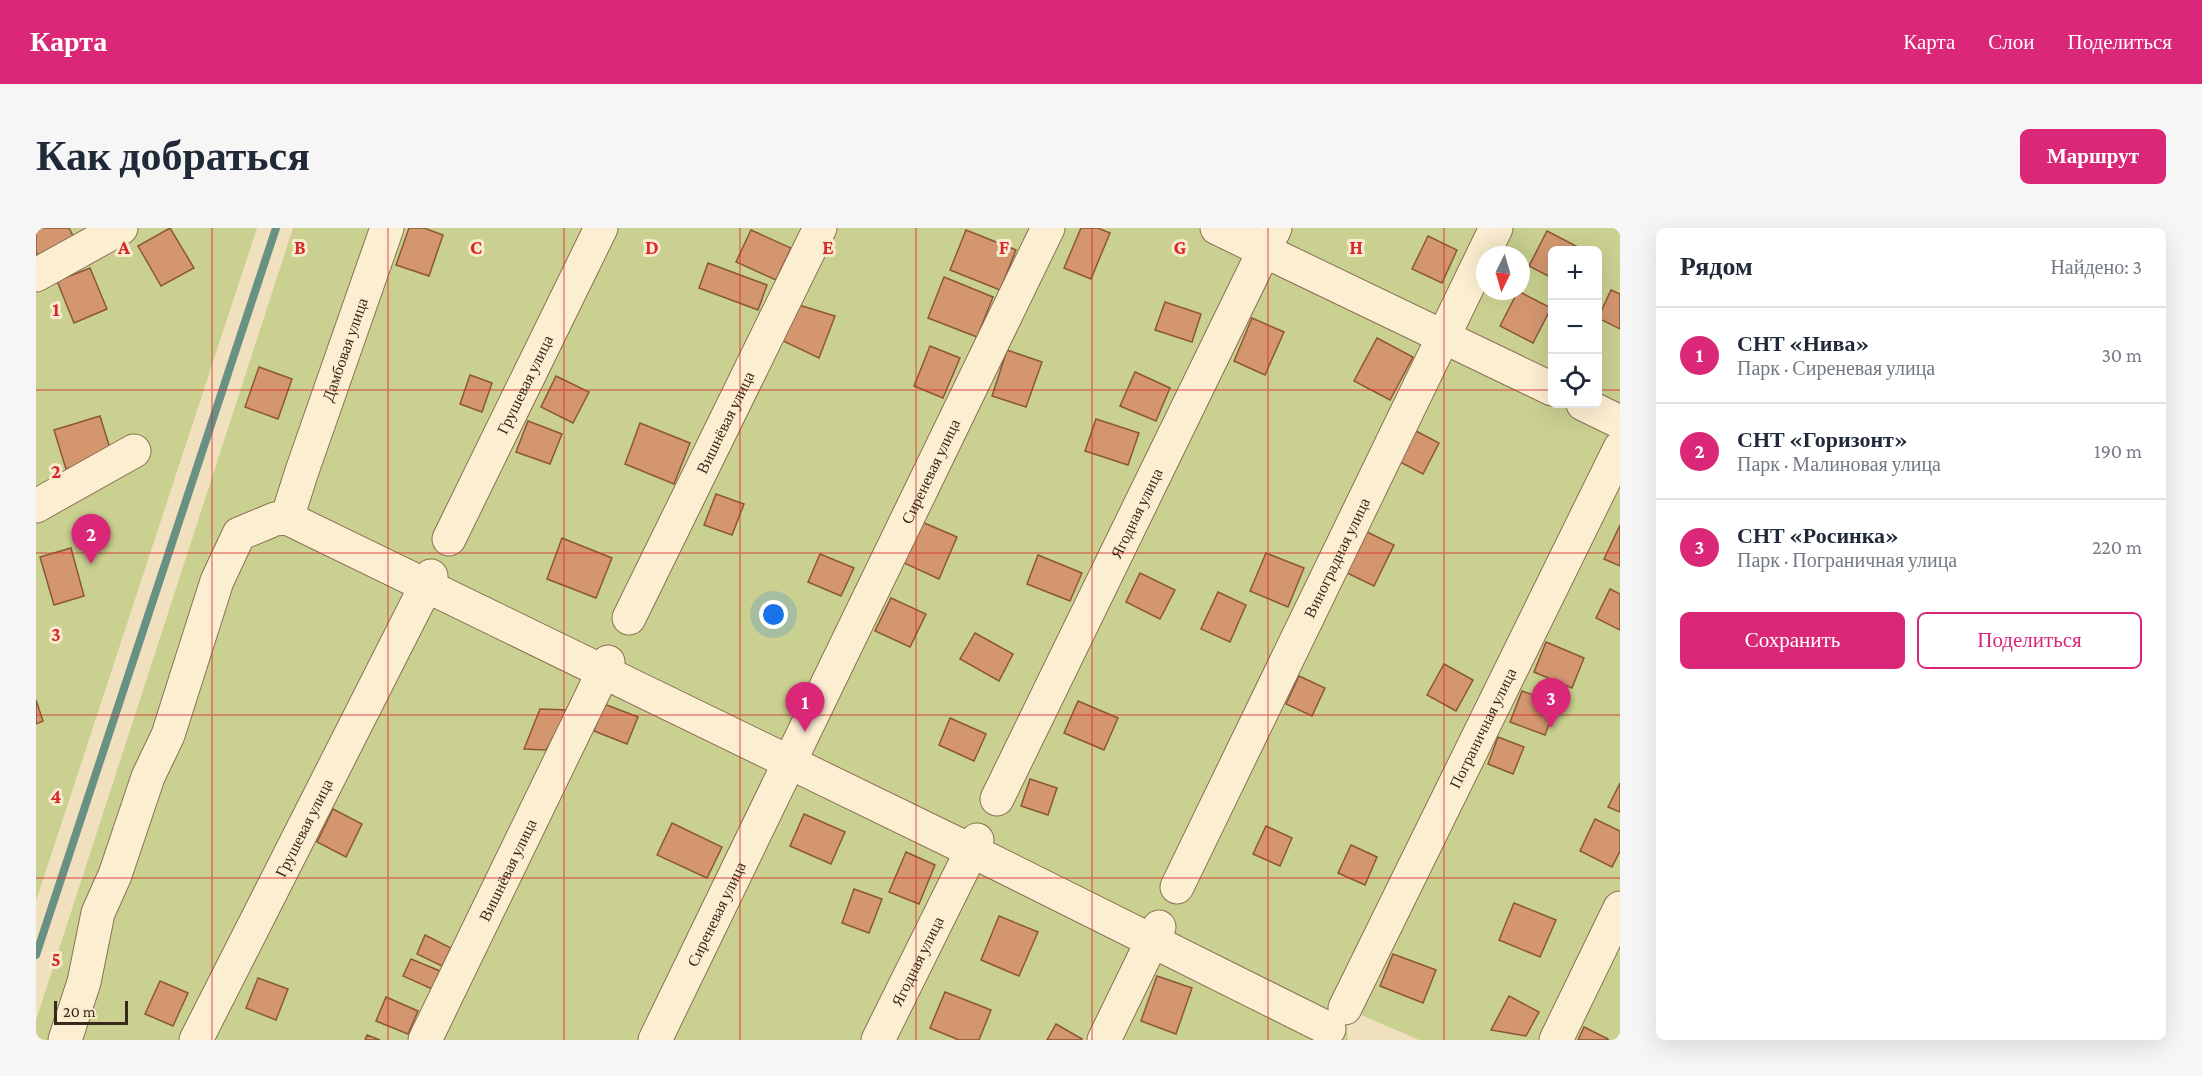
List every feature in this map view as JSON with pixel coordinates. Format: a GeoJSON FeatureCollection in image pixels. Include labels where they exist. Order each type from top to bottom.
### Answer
{"type":"FeatureCollection","features":[{"type":"Feature","properties":{"kind":"street"},"geometry":{"type":"LineString","coordinates":[[36,275],[121,228]]}},
{"type":"Feature","properties":{"kind":"street","name":"Дамбовая улица"},"geometry":{"type":"LineString","coordinates":[[287,519],[387,228]]}},
{"type":"Feature","properties":{"kind":"street","name":"Грушевая улица"},"geometry":{"type":"LineString","coordinates":[[449,539],[601,228]]}},
{"type":"Feature","properties":{"kind":"street","name":"Вишнёвая улица"},"geometry":{"type":"LineString","coordinates":[[629,618],[820,228]]}},
{"type":"Feature","properties":{"kind":"street","name":"Сиреневая улица"},"geometry":{"type":"LineString","coordinates":[[655,1040],[1048,228]]}},
{"type":"Feature","properties":{"kind":"street"},"geometry":{"type":"LineString","coordinates":[[1217,228],[1270,239],[1445,336],[1548,387]]}},
{"type":"Feature","properties":{"kind":"street","name":"Виноградная улица"},"geometry":{"type":"LineString","coordinates":[[1177,887],[1496,228]]}},
{"type":"Feature","properties":{"kind":"street","name":"Ягодная улица"},"geometry":{"type":"LineString","coordinates":[[997,799],[1270,239]]}},
{"type":"Feature","properties":{"kind":"street"},"geometry":{"type":"LineString","coordinates":[[1591,408],[1620,422]]}},
{"type":"Feature","properties":{"kind":"street","name":"Пограничная улица"},"geometry":{"type":"LineString","coordinates":[[1335,1023],[1620,448]]}},
{"type":"Feature","properties":{"kind":"street"},"geometry":{"type":"LineString","coordinates":[[36,506],[134,452]]}},
{"type":"Feature","properties":{"kind":"street"},"geometry":{"type":"LineString","coordinates":[[65,1040],[84,982],[98,913],[115,875],[148,777],[168,735],[189,663],[221,571],[239,534],[275,519],[287,519],[429,580],[600,678],[783,776],[974,845],[1151,944],[1335,1023]]}},
{"type":"Feature","properties":{"kind":"street","name":"Грушевая улица"},"geometry":{"type":"LineString","coordinates":[[196,1040],[429,580]]}},
{"type":"Feature","properties":{"kind":"street","name":"Вишнёвая улица"},"geometry":{"type":"LineString","coordinates":[[425,1040],[600,678]]}},
{"type":"Feature","properties":{"kind":"street","name":"Ягодная улица"},"geometry":{"type":"LineString","coordinates":[[878,1040],[974,845]]}},
{"type":"Feature","properties":{"kind":"street"},"geometry":{"type":"LineString","coordinates":[[1556,1040],[1620,908]]}},
{"type":"Feature","properties":{"kind":"street"},"geometry":{"type":"LineString","coordinates":[[1104,1040],[1151,944]]}},
{"type":"Feature","properties":{"kind":"green space"},"geometry":{"type":"Polygon","coordinates":[[[36,228],[257,228],[36,901],[36,228]]]}},
{"type":"Feature","properties":{"kind":"green space"},"geometry":{"type":"Polygon","coordinates":[[[293,228],[1620,228],[1620,1040],[1419,1040],[1345,1008],[1348,1040],[36,1040],[36,1020],[293,228]]]}},
{"type":"Feature","properties":{"kind":"building"},"geometry":{"type":"Polygon","coordinates":[[[36,228],[69,228],[74,238],[38,256],[36,228]]]}},
{"type":"Feature","properties":{"kind":"building"},"geometry":{"type":"Polygon","coordinates":[[[170,228],[194,268],[161,286],[138,246],[170,228]]]}},
{"type":"Feature","properties":{"kind":"building"},"geometry":{"type":"Polygon","coordinates":[[[409,228],[424,228],[443,235],[429,276],[396,265],[409,228]]]}},
{"type":"Feature","properties":{"kind":"building"},"geometry":{"type":"Polygon","coordinates":[[[1081,228],[1098,228],[1110,233],[1091,279],[1064,268],[1081,228]]]}},
{"type":"Feature","properties":{"kind":"building"},"geometry":{"type":"Polygon","coordinates":[[[751,230],[791,248],[776,280],[736,262],[751,230]]]}},
{"type":"Feature","properties":{"kind":"building"},"geometry":{"type":"Polygon","coordinates":[[[966,230],[1016,250],[1000,290],[950,270],[966,230]]]}},
{"type":"Feature","properties":{"kind":"building"},"geometry":{"type":"Polygon","coordinates":[[[1547,231],[1576,246],[1548,246],[1548,276],[1530,267],[1547,231]]]}},
{"type":"Feature","properties":{"kind":"building"},"geometry":{"type":"Polygon","coordinates":[[[1428,236],[1457,250],[1442,283],[1412,269],[1428,236]]]}},
{"type":"Feature","properties":{"kind":"building"},"geometry":{"type":"Polygon","coordinates":[[[708,263],[767,285],[758,310],[699,288],[708,263]]]}},
{"type":"Feature","properties":{"kind":"building"},"geometry":{"type":"Polygon","coordinates":[[[90,268],[107,309],[74,323],[57,281],[90,268]]]}},
{"type":"Feature","properties":{"kind":"building"},"geometry":{"type":"Polygon","coordinates":[[[944,277],[993,297],[977,337],[928,318],[944,277]]]}},
{"type":"Feature","properties":{"kind":"building"},"geometry":{"type":"Polygon","coordinates":[[[1611,290],[1620,294],[1620,329],[1602,320],[1602,309],[1611,290]]]}},
{"type":"Feature","properties":{"kind":"building"},"geometry":{"type":"Polygon","coordinates":[[[1530,297],[1548,306],[1548,314],[1533,343],[1500,326],[1513,300],[1530,300],[1530,297]]]}},
{"type":"Feature","properties":{"kind":"building"},"geometry":{"type":"Polygon","coordinates":[[[1165,302],[1201,314],[1192,342],[1155,330],[1165,302]]]}},
{"type":"Feature","properties":{"kind":"building"},"geometry":{"type":"Polygon","coordinates":[[[799,305],[835,316],[819,358],[779,339],[799,305]]]}},
{"type":"Feature","properties":{"kind":"building"},"geometry":{"type":"Polygon","coordinates":[[[1252,318],[1284,332],[1265,375],[1234,361],[1252,318]]]}},
{"type":"Feature","properties":{"kind":"building"},"geometry":{"type":"Polygon","coordinates":[[[1377,338],[1413,357],[1390,400],[1354,381],[1377,338]]]}},
{"type":"Feature","properties":{"kind":"building"},"geometry":{"type":"Polygon","coordinates":[[[930,346],[960,358],[943,398],[914,386],[930,346]]]}},
{"type":"Feature","properties":{"kind":"building"},"geometry":{"type":"Polygon","coordinates":[[[1007,350],[1042,362],[1026,407],[992,396],[1007,350]]]}},
{"type":"Feature","properties":{"kind":"building"},"geometry":{"type":"Polygon","coordinates":[[[259,367],[292,379],[278,419],[245,407],[259,367]]]}},
{"type":"Feature","properties":{"kind":"building"},"geometry":{"type":"Polygon","coordinates":[[[1135,372],[1170,388],[1156,421],[1120,406],[1135,372]]]}},
{"type":"Feature","properties":{"kind":"building"},"geometry":{"type":"Polygon","coordinates":[[[470,375],[492,383],[482,412],[460,404],[470,375]]]}},
{"type":"Feature","properties":{"kind":"building"},"geometry":{"type":"Polygon","coordinates":[[[556,376],[589,392],[573,423],[541,407],[556,376]]]}},
{"type":"Feature","properties":{"kind":"building"},"geometry":{"type":"Polygon","coordinates":[[[100,416],[112,455],[66,469],[54,430],[100,416]]]}},
{"type":"Feature","properties":{"kind":"building"},"geometry":{"type":"Polygon","coordinates":[[[1096,419],[1139,433],[1128,465],[1085,451],[1096,419]]]}},
{"type":"Feature","properties":{"kind":"building"},"geometry":{"type":"Polygon","coordinates":[[[528,421],[562,434],[550,464],[516,452],[528,421]]]}},
{"type":"Feature","properties":{"kind":"building"},"geometry":{"type":"Polygon","coordinates":[[[640,423],[690,443],[674,484],[625,464],[640,423]]]}},
{"type":"Feature","properties":{"kind":"building"},"geometry":{"type":"Polygon","coordinates":[[[1416,431],[1439,443],[1423,474],[1400,462],[1416,431]]]}},
{"type":"Feature","properties":{"kind":"building"},"geometry":{"type":"Polygon","coordinates":[[[716,494],[744,504],[732,535],[704,525],[716,494]]]}},
{"type":"Feature","properties":{"kind":"building"},"geometry":{"type":"Polygon","coordinates":[[[922,522],[957,537],[939,579],[904,563],[922,522]]]}},
{"type":"Feature","properties":{"kind":"building"},"geometry":{"type":"Polygon","coordinates":[[[1620,525],[1620,566],[1604,559],[1620,525]]]}},
{"type":"Feature","properties":{"kind":"building"},"geometry":{"type":"Polygon","coordinates":[[[1365,531],[1394,545],[1374,586],[1345,572],[1365,531]]]}},
{"type":"Feature","properties":{"kind":"building"},"geometry":{"type":"Polygon","coordinates":[[[562,538],[612,558],[596,598],[547,579],[562,538]]]}},
{"type":"Feature","properties":{"kind":"building"},"geometry":{"type":"Polygon","coordinates":[[[71,548],[84,596],[54,605],[40,557],[71,548]]]}},
{"type":"Feature","properties":{"kind":"building"},"geometry":{"type":"Polygon","coordinates":[[[1266,553],[1304,568],[1288,607],[1250,591],[1266,553]]]}},
{"type":"Feature","properties":{"kind":"building"},"geometry":{"type":"Polygon","coordinates":[[[820,554],[854,568],[841,596],[808,582],[820,554]]]}},
{"type":"Feature","properties":{"kind":"building"},"geometry":{"type":"Polygon","coordinates":[[[1038,555],[1082,573],[1070,601],[1027,584],[1038,555]]]}},
{"type":"Feature","properties":{"kind":"building"},"geometry":{"type":"Polygon","coordinates":[[[1140,573],[1175,590],[1160,619],[1126,602],[1140,573]]]}},
{"type":"Feature","properties":{"kind":"building"},"geometry":{"type":"Polygon","coordinates":[[[1610,589],[1620,594],[1620,630],[1596,618],[1610,589]]]}},
{"type":"Feature","properties":{"kind":"building"},"geometry":{"type":"Polygon","coordinates":[[[1218,592],[1246,605],[1230,642],[1201,629],[1218,592]]]}},
{"type":"Feature","properties":{"kind":"building"},"geometry":{"type":"Polygon","coordinates":[[[891,598],[926,614],[910,647],[875,631],[891,598]]]}},
{"type":"Feature","properties":{"kind":"building"},"geometry":{"type":"Polygon","coordinates":[[[975,633],[1013,654],[999,681],[960,659],[975,633]]]}},
{"type":"Feature","properties":{"kind":"building"},"geometry":{"type":"Polygon","coordinates":[[[1546,642],[1584,658],[1572,688],[1534,672],[1546,642]]]}},
{"type":"Feature","properties":{"kind":"building"},"geometry":{"type":"Polygon","coordinates":[[[1444,664],[1473,680],[1456,711],[1427,695],[1444,664]]]}},
{"type":"Feature","properties":{"kind":"building"},"geometry":{"type":"Polygon","coordinates":[[[1299,676],[1325,688],[1312,716],[1286,704],[1299,676]]]}},
{"type":"Feature","properties":{"kind":"building"},"geometry":{"type":"Polygon","coordinates":[[[1522,691],[1557,703],[1545,735],[1510,722],[1522,691]]]}},
{"type":"Feature","properties":{"kind":"building"},"geometry":{"type":"Polygon","coordinates":[[[36,700],[43,721],[36,724],[36,700]]]}},
{"type":"Feature","properties":{"kind":"building"},"geometry":{"type":"Polygon","coordinates":[[[1078,701],[1118,718],[1104,750],[1064,733],[1078,701]]]}},
{"type":"Feature","properties":{"kind":"building"},"geometry":{"type":"Polygon","coordinates":[[[604,704],[638,717],[627,744],[594,731],[604,704]]]}},
{"type":"Feature","properties":{"kind":"building"},"geometry":{"type":"Polygon","coordinates":[[[540,709],[569,710],[546,750],[524,749],[540,709]]]}},
{"type":"Feature","properties":{"kind":"building"},"geometry":{"type":"Polygon","coordinates":[[[950,718],[986,734],[974,761],[939,745],[950,718]]]}},
{"type":"Feature","properties":{"kind":"building"},"geometry":{"type":"Polygon","coordinates":[[[1498,737],[1524,747],[1513,774],[1488,764],[1498,737]]]}},
{"type":"Feature","properties":{"kind":"building"},"geometry":{"type":"Polygon","coordinates":[[[1030,779],[1057,788],[1048,815],[1021,806],[1030,779]]]}},
{"type":"Feature","properties":{"kind":"building"},"geometry":{"type":"Polygon","coordinates":[[[1620,783],[1620,812],[1608,807],[1620,783]]]}},
{"type":"Feature","properties":{"kind":"building"},"geometry":{"type":"Polygon","coordinates":[[[333,809],[362,824],[346,857],[317,842],[333,809]]]}},
{"type":"Feature","properties":{"kind":"building"},"geometry":{"type":"Polygon","coordinates":[[[804,814],[845,832],[831,864],[790,846],[804,814]]]}},
{"type":"Feature","properties":{"kind":"building"},"geometry":{"type":"Polygon","coordinates":[[[1595,819],[1620,831],[1620,851],[1612,867],[1580,851],[1595,819]]]}},
{"type":"Feature","properties":{"kind":"building"},"geometry":{"type":"Polygon","coordinates":[[[672,823],[722,847],[707,878],[657,855],[672,823]]]}},
{"type":"Feature","properties":{"kind":"building"},"geometry":{"type":"Polygon","coordinates":[[[1266,826],[1292,838],[1280,866],[1253,854],[1266,826]]]}},
{"type":"Feature","properties":{"kind":"building"},"geometry":{"type":"Polygon","coordinates":[[[1351,845],[1377,857],[1365,885],[1338,873],[1351,845]]]}},
{"type":"Feature","properties":{"kind":"building"},"geometry":{"type":"Polygon","coordinates":[[[906,852],[935,865],[919,904],[889,892],[906,852]]]}},
{"type":"Feature","properties":{"kind":"building"},"geometry":{"type":"Polygon","coordinates":[[[854,889],[882,899],[869,933],[842,923],[854,889]]]}},
{"type":"Feature","properties":{"kind":"building"},"geometry":{"type":"Polygon","coordinates":[[[1514,903],[1556,920],[1540,957],[1499,940],[1514,903]]]}},
{"type":"Feature","properties":{"kind":"building"},"geometry":{"type":"Polygon","coordinates":[[[999,916],[1038,932],[1019,976],[981,960],[999,916]]]}},
{"type":"Feature","properties":{"kind":"building"},"geometry":{"type":"Polygon","coordinates":[[[425,935],[451,948],[442,966],[417,954],[425,935]]]}},
{"type":"Feature","properties":{"kind":"building"},"geometry":{"type":"Polygon","coordinates":[[[1393,954],[1436,970],[1423,1003],[1380,986],[1393,954]]]}},
{"type":"Feature","properties":{"kind":"building"},"geometry":{"type":"Polygon","coordinates":[[[411,959],[440,971],[432,989],[403,976],[411,959]]]}},
{"type":"Feature","properties":{"kind":"building"},"geometry":{"type":"Polygon","coordinates":[[[1157,976],[1192,988],[1176,1034],[1141,1021],[1157,976]]]}},
{"type":"Feature","properties":{"kind":"building"},"geometry":{"type":"Polygon","coordinates":[[[258,978],[288,989],[276,1020],[246,1008],[258,978]]]}},
{"type":"Feature","properties":{"kind":"building"},"geometry":{"type":"Polygon","coordinates":[[[160,981],[188,993],[173,1026],[145,1014],[160,981]]]}},
{"type":"Feature","properties":{"kind":"building"},"geometry":{"type":"Polygon","coordinates":[[[945,992],[991,1010],[979,1040],[959,1040],[930,1028],[945,992]]]}},
{"type":"Feature","properties":{"kind":"building"},"geometry":{"type":"Polygon","coordinates":[[[1509,996],[1539,1012],[1526,1036],[1491,1030],[1509,996]]]}},
{"type":"Feature","properties":{"kind":"building"},"geometry":{"type":"Polygon","coordinates":[[[386,997],[418,1011],[408,1034],[376,1021],[386,997]]]}},
{"type":"Feature","properties":{"kind":"building"},"geometry":{"type":"Polygon","coordinates":[[[1056,1024],[1082,1039],[1047,1040],[1056,1024]]]}},
{"type":"Feature","properties":{"kind":"building"},"geometry":{"type":"Polygon","coordinates":[[[1584,1027],[1608,1039],[1608,1040],[1578,1040],[1584,1027]]]}},
{"type":"Feature","properties":{"kind":"building"},"geometry":{"type":"Polygon","coordinates":[[[367,1035],[380,1040],[365,1040],[367,1035]]]}},
{"type":"Feature","properties":{"kind":"waterway"},"geometry":{"type":"LineString","coordinates":[[36,955],[276,228]]}},
{"type":"Feature","properties":{"kind":"place","name":"СНТ «Горизонт»"},"geometry":{"type":"Point","coordinates":[91,564]}},
{"type":"Feature","properties":{"kind":"place","name":"СНТ «Росинка»"},"geometry":{"type":"Point","coordinates":[1551,728]}},
{"type":"Feature","properties":{"kind":"place","name":"СНТ «Нива»"},"geometry":{"type":"Point","coordinates":[805,732]}}]}
